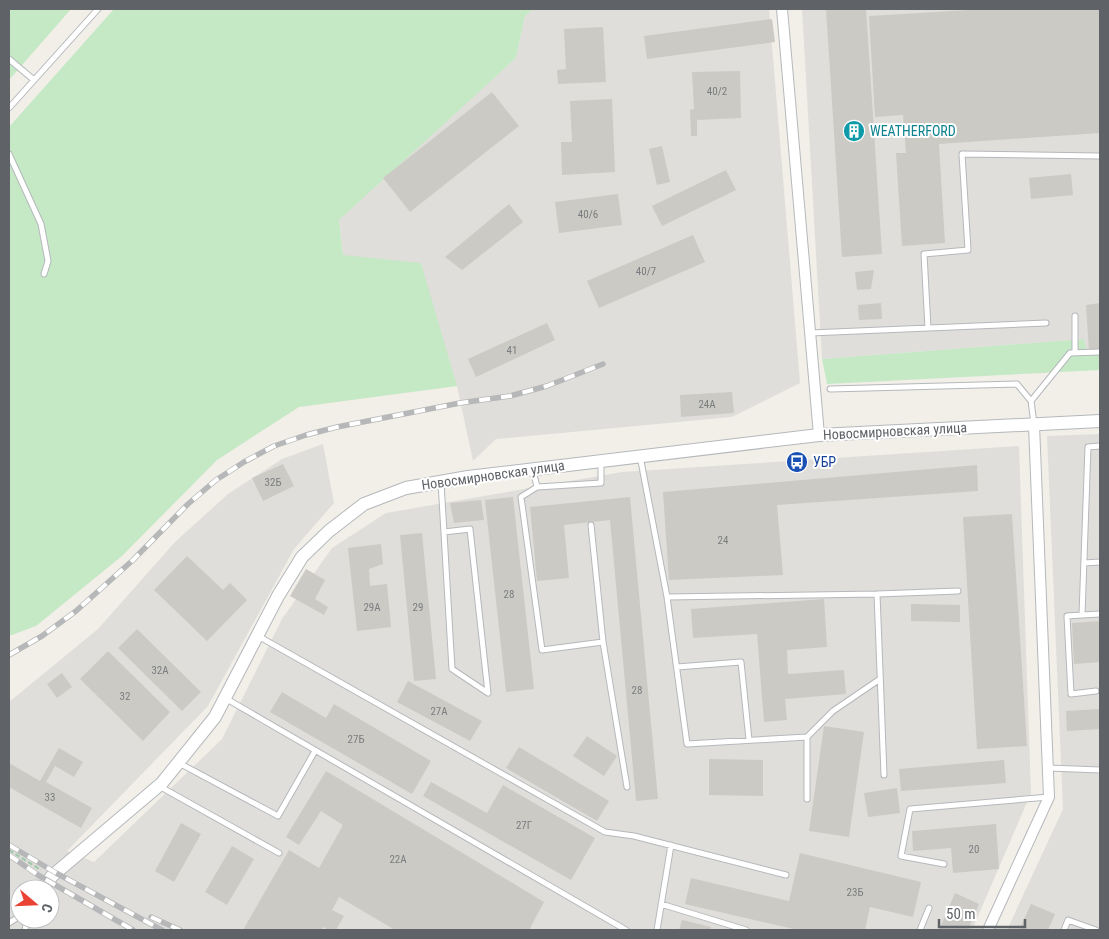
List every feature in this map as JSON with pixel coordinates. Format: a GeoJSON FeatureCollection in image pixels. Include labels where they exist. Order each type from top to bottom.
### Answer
{"type":"FeatureCollection","features":[{"type":"Feature","properties":{"kind":"street"},"geometry":{"type":"LineString","coordinates":[[782,9],[819,434]]}},
{"type":"Feature","properties":{"kind":"street","name":"Новосмирновская улица"},"geometry":{"type":"LineString","coordinates":[[50,879],[159,785],[215,717],[278,596],[302,556],[329,531],[364,504],[406,488],[468,477],[819,434],[1100,421]]}},
{"type":"Feature","properties":{"kind":"street"},"geometry":{"type":"LineString","coordinates":[[988,930],[1049,797],[1034,425]]}},
{"type":"Feature","properties":{"kind":"lane"},"geometry":{"type":"LineString","coordinates":[[9,108],[98,9]]}},
{"type":"Feature","properties":{"kind":"lane"},"geometry":{"type":"LineString","coordinates":[[9,59],[34,80]]}},
{"type":"Feature","properties":{"kind":"lane"},"geometry":{"type":"LineString","coordinates":[[9,154],[41,224],[48,261],[44,274]]}},
{"type":"Feature","properties":{"kind":"lane"},"geometry":{"type":"LineString","coordinates":[[928,328],[924,254],[968,250],[962,154],[1100,156]]}},
{"type":"Feature","properties":{"kind":"lane"},"geometry":{"type":"LineString","coordinates":[[1075,316],[1075,353]]}},
{"type":"Feature","properties":{"kind":"lane"},"geometry":{"type":"LineString","coordinates":[[810,334],[1046,323]]}},
{"type":"Feature","properties":{"kind":"lane"},"geometry":{"type":"LineString","coordinates":[[1031,402],[1070,353],[1100,352]]}},
{"type":"Feature","properties":{"kind":"lane"},"geometry":{"type":"LineString","coordinates":[[830,389],[1016,384],[1031,402],[1034,425]]}},
{"type":"Feature","properties":{"kind":"lane"},"geometry":{"type":"LineString","coordinates":[[1082,614],[1088,447],[1100,446]]}},
{"type":"Feature","properties":{"kind":"lane"},"geometry":{"type":"LineString","coordinates":[[640,456],[666,597],[687,744],[807,737],[833,711],[880,679]]}},
{"type":"Feature","properties":{"kind":"lane"},"geometry":{"type":"LineString","coordinates":[[601,460],[601,483],[537,488],[521,497],[542,650],[603,642]]}},
{"type":"Feature","properties":{"kind":"lane"},"geometry":{"type":"LineString","coordinates":[[533,469],[537,488]]}},
{"type":"Feature","properties":{"kind":"lane"},"geometry":{"type":"LineString","coordinates":[[441,482],[452,669],[488,693],[470,529],[444,532]]}},
{"type":"Feature","properties":{"kind":"lane"},"geometry":{"type":"LineString","coordinates":[[591,526],[603,642],[627,787]]}},
{"type":"Feature","properties":{"kind":"lane"},"geometry":{"type":"LineString","coordinates":[[1084,563],[1100,562]]}},
{"type":"Feature","properties":{"kind":"lane"},"geometry":{"type":"LineString","coordinates":[[666,597],[958,592]]}},
{"type":"Feature","properties":{"kind":"lane"},"geometry":{"type":"LineString","coordinates":[[877,594],[884,775]]}},
{"type":"Feature","properties":{"kind":"lane"},"geometry":{"type":"LineString","coordinates":[[1096,691],[1070,694],[1067,616],[1100,614]]}},
{"type":"Feature","properties":{"kind":"lane"},"geometry":{"type":"LineString","coordinates":[[257,636],[605,832],[634,836],[786,875]]}},
{"type":"Feature","properties":{"kind":"lane"},"geometry":{"type":"LineString","coordinates":[[676,667],[741,662],[749,740]]}},
{"type":"Feature","properties":{"kind":"lane"},"geometry":{"type":"LineString","coordinates":[[225,698],[626,930]]}},
{"type":"Feature","properties":{"kind":"lane"},"geometry":{"type":"LineString","coordinates":[[807,737],[807,800]]}},
{"type":"Feature","properties":{"kind":"lane"},"geometry":{"type":"LineString","coordinates":[[178,762],[278,816],[315,751]]}},
{"type":"Feature","properties":{"kind":"lane"},"geometry":{"type":"LineString","coordinates":[[1048,768],[1100,770]]}},
{"type":"Feature","properties":{"kind":"lane"},"geometry":{"type":"LineString","coordinates":[[159,785],[279,853]]}},
{"type":"Feature","properties":{"kind":"lane"},"geometry":{"type":"LineString","coordinates":[[944,864],[901,856],[910,810],[1049,797]]}},
{"type":"Feature","properties":{"kind":"lane"},"geometry":{"type":"LineString","coordinates":[[657,930],[671,845]]}},
{"type":"Feature","properties":{"kind":"lane"},"geometry":{"type":"LineString","coordinates":[[661,904],[746,930]]}},
{"type":"Feature","properties":{"kind":"lane"},"geometry":{"type":"LineString","coordinates":[[920,930],[929,908]]}},
{"type":"Feature","properties":{"kind":"lane"},"geometry":{"type":"LineString","coordinates":[[1064,930],[1068,920],[1096,930]]}},
{"type":"Feature","properties":{"kind":"path"},"geometry":{"type":"LineString","coordinates":[[9,850],[52,876]]}},
{"type":"Feature","properties":{"kind":"shaded area"},"geometry":{"type":"Polygon","coordinates":[[[533,9],[769,9],[800,383],[732,417],[496,439],[473,461],[457,386],[343,255],[339,220],[516,58],[525,16],[533,9]]]}},
{"type":"Feature","properties":{"kind":"shaded area"},"geometry":{"type":"Polygon","coordinates":[[[802,9],[1100,9],[1100,352],[1087,353],[1084,339],[822,359],[802,9]]]}},
{"type":"Feature","properties":{"kind":"shaded area"},"geometry":{"type":"Polygon","coordinates":[[[1100,434],[1100,930],[1007,930],[1063,809],[1047,436],[1100,434]]]}},
{"type":"Feature","properties":{"kind":"shaded area"},"geometry":{"type":"Polygon","coordinates":[[[323,444],[334,503],[294,549],[208,706],[67,851],[94,862],[222,739],[282,619],[332,548],[386,513],[622,472],[1019,446],[1031,793],[972,930],[9,930],[9,702],[98,629],[175,542],[228,494],[282,459],[323,444]]]}},
{"type":"Feature","properties":{"kind":"green space"},"geometry":{"type":"Polygon","coordinates":[[[9,9],[71,9],[9,80],[9,9]]]}},
{"type":"Feature","properties":{"kind":"green space"},"geometry":{"type":"Polygon","coordinates":[[[114,9],[533,9],[525,16],[516,58],[339,220],[343,255],[421,263],[457,386],[299,407],[217,460],[122,556],[36,626],[9,636],[9,127],[114,9]]]}},
{"type":"Feature","properties":{"kind":"green space"},"geometry":{"type":"Polygon","coordinates":[[[1084,339],[1087,353],[1100,352],[1100,370],[827,384],[822,359],[1084,339]]]}},
{"type":"Feature","properties":{"kind":"building","name":"WEATHERFORD"},"geometry":{"type":"Polygon","coordinates":[[[826,9],[866,9],[882,254],[842,257],[826,9]]]}},
{"type":"Feature","properties":{"kind":"building"},"geometry":{"type":"Polygon","coordinates":[[[986,9],[1100,9],[1100,133],[939,144],[945,243],[902,246],[896,153],[906,153],[903,115],[875,117],[869,16],[986,9]]]}},
{"type":"Feature","properties":{"kind":"building"},"geometry":{"type":"Polygon","coordinates":[[[772,19],[775,42],[647,59],[644,36],[772,19]]]}},
{"type":"Feature","properties":{"kind":"building"},"geometry":{"type":"Polygon","coordinates":[[[603,27],[606,82],[558,84],[557,70],[566,69],[564,29],[603,27]]]}},
{"type":"Feature","properties":{"kind":"building"},"geometry":{"type":"Polygon","coordinates":[[[740,71],[741,118],[697,120],[697,136],[691,136],[690,110],[694,109],[692,72],[740,71]]]}},
{"type":"Feature","properties":{"kind":"building"},"geometry":{"type":"Polygon","coordinates":[[[492,92],[519,126],[410,212],[383,178],[492,92]]]}},
{"type":"Feature","properties":{"kind":"building"},"geometry":{"type":"Polygon","coordinates":[[[612,99],[615,172],[562,175],[561,142],[572,142],[570,101],[612,99]]]}},
{"type":"Feature","properties":{"kind":"building"},"geometry":{"type":"Polygon","coordinates":[[[662,146],[670,182],[657,185],[649,149],[662,146]]]}},
{"type":"Feature","properties":{"kind":"building"},"geometry":{"type":"Polygon","coordinates":[[[726,170],[736,190],[662,226],[652,206],[726,170]]]}},
{"type":"Feature","properties":{"kind":"building"},"geometry":{"type":"Polygon","coordinates":[[[1071,174],[1073,195],[1031,199],[1029,178],[1071,174]]]}},
{"type":"Feature","properties":{"kind":"building"},"geometry":{"type":"Polygon","coordinates":[[[618,194],[622,225],[559,233],[555,202],[618,194]]]}},
{"type":"Feature","properties":{"kind":"building"},"geometry":{"type":"Polygon","coordinates":[[[509,204],[523,222],[462,270],[445,257],[509,204]]]}},
{"type":"Feature","properties":{"kind":"building"},"geometry":{"type":"Polygon","coordinates":[[[693,235],[705,262],[599,308],[587,281],[693,235]]]}},
{"type":"Feature","properties":{"kind":"building"},"geometry":{"type":"Polygon","coordinates":[[[874,270],[871,289],[857,290],[855,272],[874,270]]]}},
{"type":"Feature","properties":{"kind":"building"},"geometry":{"type":"Polygon","coordinates":[[[881,303],[882,319],[859,320],[858,305],[881,303]]]}},
{"type":"Feature","properties":{"kind":"building"},"geometry":{"type":"Polygon","coordinates":[[[1100,303],[1100,350],[1089,351],[1086,305],[1100,303]]]}},
{"type":"Feature","properties":{"kind":"building"},"geometry":{"type":"Polygon","coordinates":[[[547,323],[555,340],[476,377],[468,359],[547,323]]]}},
{"type":"Feature","properties":{"kind":"building"},"geometry":{"type":"Polygon","coordinates":[[[732,392],[734,413],[681,417],[680,395],[732,392]]]}},
{"type":"Feature","properties":{"kind":"building"},"geometry":{"type":"Polygon","coordinates":[[[283,464],[294,486],[263,501],[252,478],[283,464]]]}},
{"type":"Feature","properties":{"kind":"building"},"geometry":{"type":"Polygon","coordinates":[[[977,465],[978,491],[777,505],[783,575],[669,580],[663,492],[977,465]]]}},
{"type":"Feature","properties":{"kind":"building"},"geometry":{"type":"Polygon","coordinates":[[[513,497],[534,689],[506,692],[485,500],[513,497]]]}},
{"type":"Feature","properties":{"kind":"building"},"geometry":{"type":"Polygon","coordinates":[[[630,497],[658,799],[636,801],[610,520],[564,525],[569,578],[537,581],[530,507],[630,497]]]}},
{"type":"Feature","properties":{"kind":"building"},"geometry":{"type":"Polygon","coordinates":[[[481,500],[484,520],[454,523],[450,503],[481,500]]]}},
{"type":"Feature","properties":{"kind":"building"},"geometry":{"type":"Polygon","coordinates":[[[1012,514],[1027,746],[977,749],[963,517],[1012,514]]]}},
{"type":"Feature","properties":{"kind":"building"},"geometry":{"type":"Polygon","coordinates":[[[422,533],[436,679],[414,681],[400,535],[422,533]]]}},
{"type":"Feature","properties":{"kind":"building"},"geometry":{"type":"Polygon","coordinates":[[[381,544],[383,564],[369,569],[370,586],[387,584],[391,627],[357,631],[348,548],[381,544]]]}},
{"type":"Feature","properties":{"kind":"building"},"geometry":{"type":"Polygon","coordinates":[[[187,556],[223,590],[230,583],[247,600],[207,641],[154,590],[187,556]]]}},
{"type":"Feature","properties":{"kind":"building"},"geometry":{"type":"Polygon","coordinates":[[[306,569],[325,580],[315,599],[328,607],[324,615],[290,596],[306,569]]]}},
{"type":"Feature","properties":{"kind":"building"},"geometry":{"type":"Polygon","coordinates":[[[824,599],[827,647],[787,650],[788,674],[844,670],[846,694],[785,699],[787,720],[764,722],[757,634],[693,638],[691,609],[824,599]]]}},
{"type":"Feature","properties":{"kind":"building"},"geometry":{"type":"Polygon","coordinates":[[[911,604],[960,605],[960,622],[911,621],[911,604]]]}},
{"type":"Feature","properties":{"kind":"building"},"geometry":{"type":"Polygon","coordinates":[[[1100,621],[1100,662],[1074,664],[1072,623],[1100,621]]]}},
{"type":"Feature","properties":{"kind":"building"},"geometry":{"type":"Polygon","coordinates":[[[137,629],[201,692],[182,711],[118,648],[137,629]]]}},
{"type":"Feature","properties":{"kind":"building"},"geometry":{"type":"Polygon","coordinates":[[[108,651],[170,712],[143,741],[80,679],[108,651]]]}},
{"type":"Feature","properties":{"kind":"building"},"geometry":{"type":"Polygon","coordinates":[[[62,673],[72,687],[57,698],[47,684],[62,673]]]}},
{"type":"Feature","properties":{"kind":"building"},"geometry":{"type":"Polygon","coordinates":[[[408,681],[482,721],[470,741],[397,702],[408,681]]]}},
{"type":"Feature","properties":{"kind":"building"},"geometry":{"type":"Polygon","coordinates":[[[282,692],[326,718],[334,704],[431,761],[412,794],[270,712],[282,692]]]}},
{"type":"Feature","properties":{"kind":"building"},"geometry":{"type":"Polygon","coordinates":[[[1100,709],[1100,729],[1067,731],[1066,711],[1100,709]]]}},
{"type":"Feature","properties":{"kind":"building"},"geometry":{"type":"Polygon","coordinates":[[[824,726],[864,732],[849,837],[809,831],[824,726]]]}},
{"type":"Feature","properties":{"kind":"building"},"geometry":{"type":"Polygon","coordinates":[[[587,736],[617,756],[604,776],[573,756],[587,736]]]}},
{"type":"Feature","properties":{"kind":"building"},"geometry":{"type":"Polygon","coordinates":[[[519,747],[609,801],[597,821],[506,768],[519,747]]]}},
{"type":"Feature","properties":{"kind":"building"},"geometry":{"type":"Polygon","coordinates":[[[59,748],[83,762],[74,777],[55,766],[46,782],[92,808],[81,828],[9,787],[9,763],[40,781],[59,748]]]}},
{"type":"Feature","properties":{"kind":"building"},"geometry":{"type":"Polygon","coordinates":[[[709,759],[763,760],[763,796],[709,795],[709,759]]]}},
{"type":"Feature","properties":{"kind":"building"},"geometry":{"type":"Polygon","coordinates":[[[1004,760],[1006,783],[901,791],[899,769],[1004,760]]]}},
{"type":"Feature","properties":{"kind":"building"},"geometry":{"type":"Polygon","coordinates":[[[326,771],[544,902],[529,930],[395,930],[339,897],[332,910],[344,916],[336,930],[328,930],[323,927],[321,930],[243,930],[289,850],[319,868],[343,825],[321,811],[299,845],[286,837],[326,771]]]}},
{"type":"Feature","properties":{"kind":"building"},"geometry":{"type":"Polygon","coordinates":[[[431,782],[487,813],[503,785],[595,838],[571,880],[423,796],[431,782]]]}},
{"type":"Feature","properties":{"kind":"building"},"geometry":{"type":"Polygon","coordinates":[[[897,788],[900,813],[868,817],[864,793],[897,788]]]}},
{"type":"Feature","properties":{"kind":"building"},"geometry":{"type":"Polygon","coordinates":[[[181,823],[201,834],[174,882],[155,871],[181,823]]]}},
{"type":"Feature","properties":{"kind":"building"},"geometry":{"type":"Polygon","coordinates":[[[996,824],[999,869],[953,873],[951,848],[913,851],[912,831],[996,824]]]}},
{"type":"Feature","properties":{"kind":"building"},"geometry":{"type":"Polygon","coordinates":[[[232,846],[254,859],[227,905],[205,892],[232,846]]]}},
{"type":"Feature","properties":{"kind":"building"},"geometry":{"type":"Polygon","coordinates":[[[800,853],[921,882],[913,917],[870,907],[865,930],[798,930],[685,904],[691,878],[789,901],[800,853]]]}},
{"type":"Feature","properties":{"kind":"building"},"geometry":{"type":"Polygon","coordinates":[[[955,893],[979,904],[968,930],[939,930],[955,893]]]}},
{"type":"Feature","properties":{"kind":"building"},"geometry":{"type":"Polygon","coordinates":[[[1031,904],[1055,914],[1048,930],[1019,930],[1031,904]]]}},
{"type":"Feature","properties":{"kind":"building"},"geometry":{"type":"Polygon","coordinates":[[[682,920],[711,927],[710,930],[679,930],[682,920]]]}},
{"type":"Feature","properties":{"kind":"railway"},"geometry":{"type":"LineString","coordinates":[[9,655],[42,636],[76,611],[133,560],[188,504],[216,480],[274,446],[337,427],[460,403],[510,396],[547,386],[603,364]]}},
{"type":"Feature","properties":{"kind":"railway"},"geometry":{"type":"LineString","coordinates":[[9,845],[56,873],[162,930]]}},
{"type":"Feature","properties":{"kind":"railway"},"geometry":{"type":"LineString","coordinates":[[9,855],[38,875],[133,930]]}},
{"type":"Feature","properties":{"kind":"railway"},"geometry":{"type":"LineString","coordinates":[[151,917],[180,930]]}},
{"type":"Feature","properties":{"kind":"place","name":"WEATHERFORD"},"geometry":{"type":"Point","coordinates":[854,131]}},
{"type":"Feature","properties":{"kind":"place","name":"УБР"},"geometry":{"type":"Point","coordinates":[797,462]}}]}
